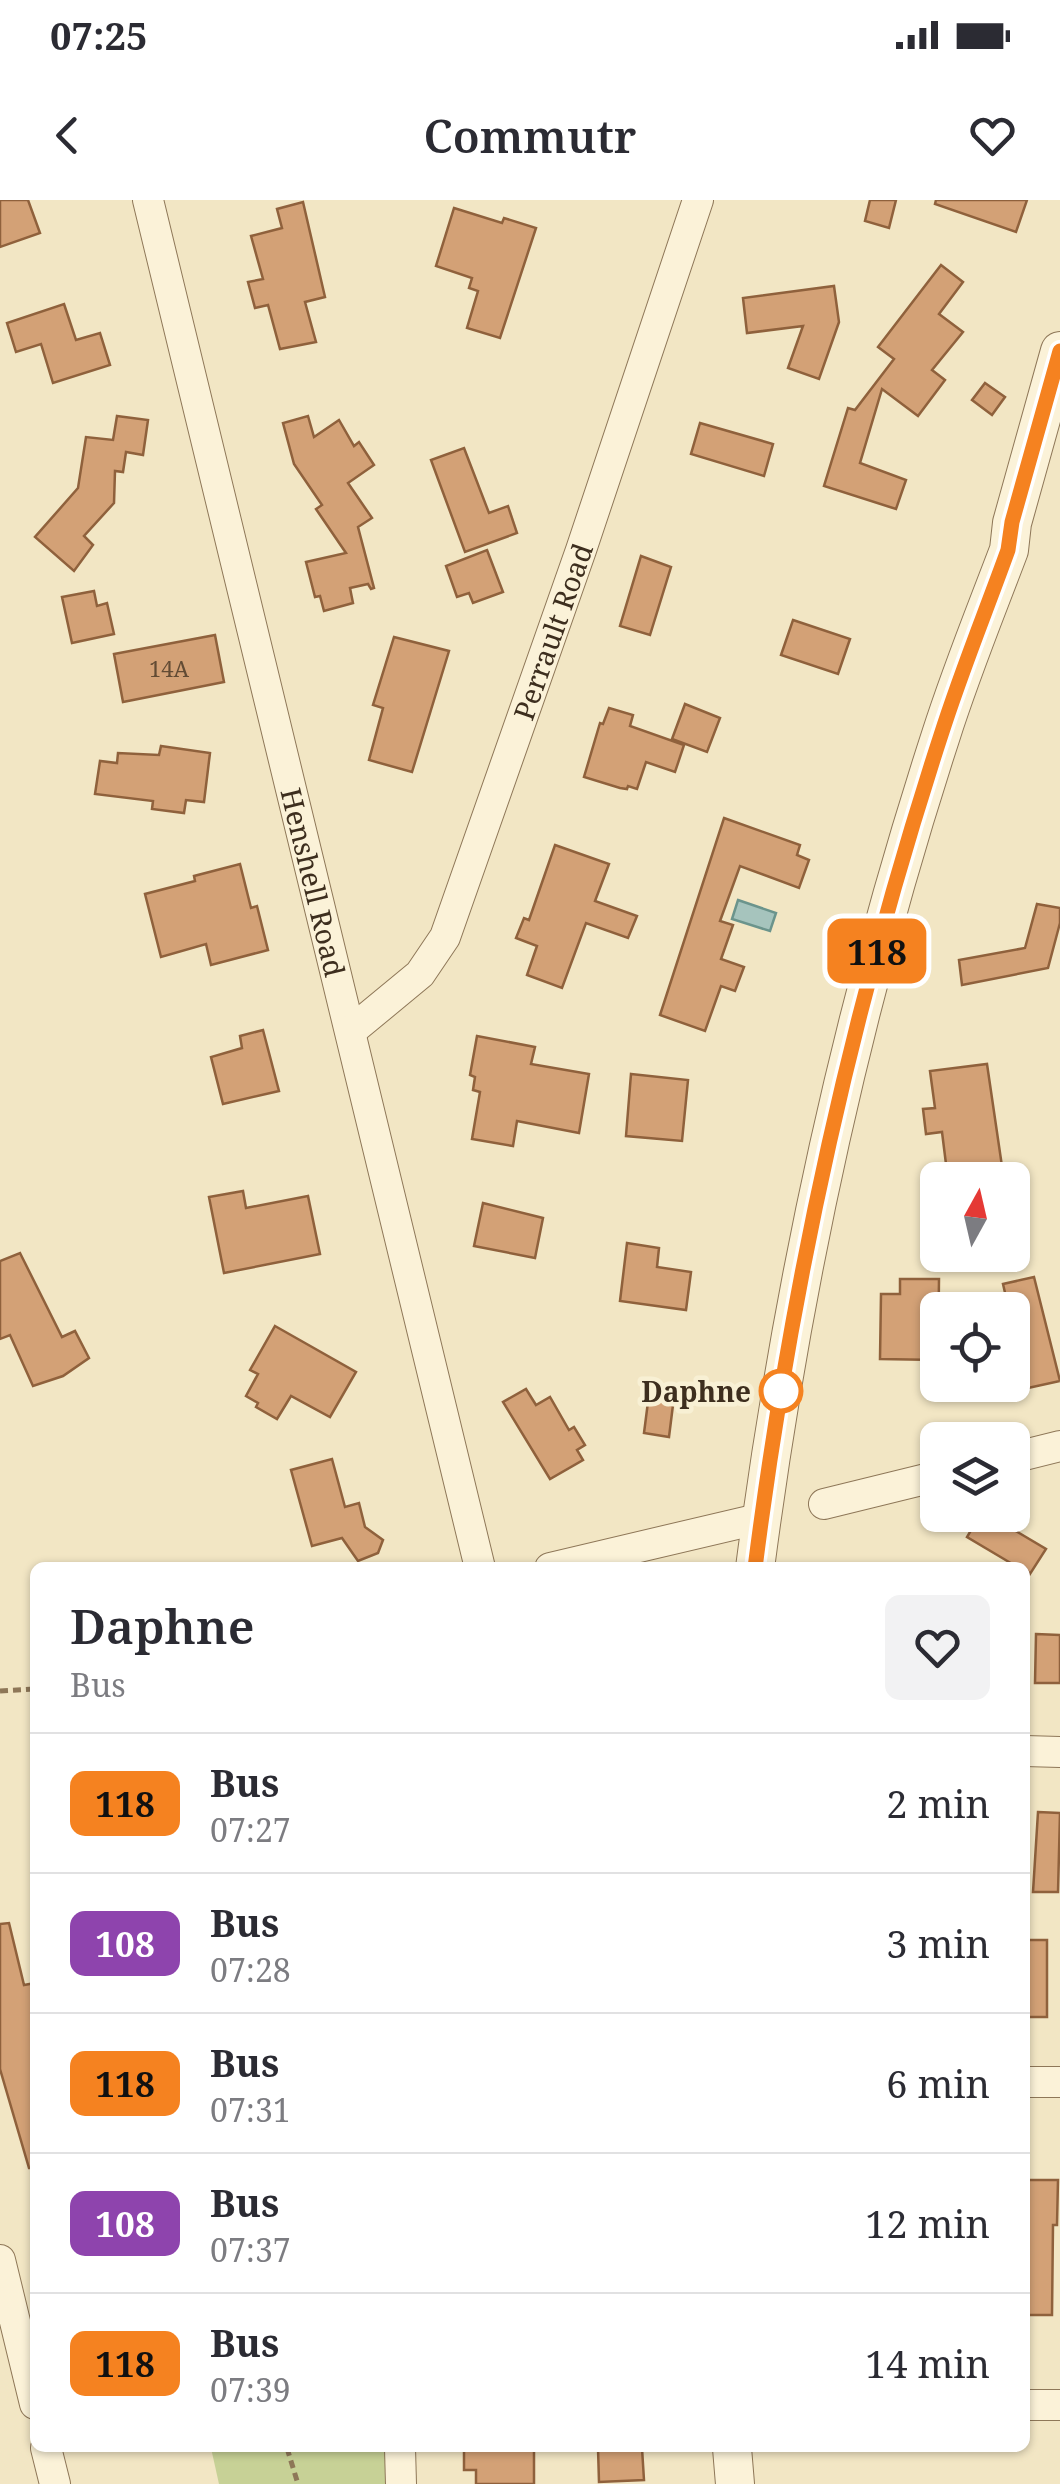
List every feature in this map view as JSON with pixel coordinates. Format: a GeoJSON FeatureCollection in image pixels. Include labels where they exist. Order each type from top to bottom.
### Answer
{"type":"FeatureCollection","features":[{"type":"Feature","properties":{"kind":"street","name":"Henshell Road"},"geometry":{"type":"LineString","coordinates":[[148,200],[479,1562]]}},
{"type":"Feature","properties":{"kind":"street","name":"Perrault Road"},"geometry":{"type":"LineString","coordinates":[[351,1031],[420,974],[446,937],[698,200]]}},
{"type":"Feature","properties":{"kind":"street"},"geometry":{"type":"LineString","coordinates":[[756,1562],[802,1271],[864,1004],[898,873],[942,731],[1008,550],[1012,522],[1060,350]]}},
{"type":"Feature","properties":{"kind":"street"},"geometry":{"type":"LineString","coordinates":[[1008,550],[1025,526],[1060,433]]}},
{"type":"Feature","properties":{"kind":"street"},"geometry":{"type":"LineString","coordinates":[[1030,1454],[1060,1446]]}},
{"type":"Feature","properties":{"kind":"street"},"geometry":{"type":"LineString","coordinates":[[824,1504],[920,1480]]}},
{"type":"Feature","properties":{"kind":"street"},"geometry":{"type":"LineString","coordinates":[[575,1562],[762,1518]]}},
{"type":"Feature","properties":{"kind":"street"},"geometry":{"type":"LineString","coordinates":[[1030,1751],[1060,1752]]}},
{"type":"Feature","properties":{"kind":"street"},"geometry":{"type":"LineString","coordinates":[[1030,2082],[1060,2082]]}},
{"type":"Feature","properties":{"kind":"street"},"geometry":{"type":"LineString","coordinates":[[0,2260],[30,2383]]}},
{"type":"Feature","properties":{"kind":"street"},"geometry":{"type":"LineString","coordinates":[[1030,2405],[1060,2405]]}},
{"type":"Feature","properties":{"kind":"street"},"geometry":{"type":"LineString","coordinates":[[47,2452],[54,2484]]}},
{"type":"Feature","properties":{"kind":"street"},"geometry":{"type":"LineString","coordinates":[[400,2452],[401,2484]]}},
{"type":"Feature","properties":{"kind":"street"},"geometry":{"type":"LineString","coordinates":[[732,2452],[735,2484]]}},
{"type":"Feature","properties":{"kind":"path"},"geometry":{"type":"LineString","coordinates":[[0,1692],[30,1689]]}},
{"type":"Feature","properties":{"kind":"path"},"geometry":{"type":"LineString","coordinates":[[287,2452],[298,2484]]}},
{"type":"Feature","properties":{"kind":"green space"},"geometry":{"type":"Polygon","coordinates":[[[212,2452],[388,2452],[390,2484],[219,2484],[212,2452]]]}},
{"type":"Feature","properties":{"kind":"water"},"geometry":{"type":"Polygon","coordinates":[[[738,900],[776,913],[770,931],[732,919],[738,900]]]}},
{"type":"Feature","properties":{"kind":"building"},"geometry":{"type":"Polygon","coordinates":[[[0,200],[28,200],[40,233],[0,247],[0,200]]]}},
{"type":"Feature","properties":{"kind":"building"},"geometry":{"type":"Polygon","coordinates":[[[870,200],[896,200],[889,228],[865,221],[870,200]]]}},
{"type":"Feature","properties":{"kind":"building"},"geometry":{"type":"Polygon","coordinates":[[[936,200],[1027,200],[1016,232],[935,204],[936,200]]]}},
{"type":"Feature","properties":{"kind":"building"},"geometry":{"type":"Polygon","coordinates":[[[303,202],[325,297],[305,302],[316,342],[280,349],[268,305],[255,308],[248,282],[263,279],[251,236],[282,228],[277,209],[303,202]]]}},
{"type":"Feature","properties":{"kind":"building"},"geometry":{"type":"Polygon","coordinates":[[[454,208],[502,223],[504,218],[536,228],[500,338],[467,328],[478,291],[469,288],[472,278],[436,266],[454,208]]]}},
{"type":"Feature","properties":{"kind":"building"},"geometry":{"type":"Polygon","coordinates":[[[941,265],[963,282],[939,314],[963,332],[932,370],[945,380],[918,416],[882,389],[860,463],[906,480],[896,509],[824,486],[848,408],[855,410],[894,359],[878,347],[941,265]]]}},
{"type":"Feature","properties":{"kind":"building"},"geometry":{"type":"Polygon","coordinates":[[[834,286],[839,322],[819,379],[788,368],[803,326],[747,333],[743,298],[834,286]]]}},
{"type":"Feature","properties":{"kind":"building"},"geometry":{"type":"Polygon","coordinates":[[[64,304],[76,340],[100,333],[110,365],[53,383],[41,344],[16,352],[7,323],[64,304]]]}},
{"type":"Feature","properties":{"kind":"building"},"geometry":{"type":"Polygon","coordinates":[[[985,383],[1005,397],[992,415],[972,400],[985,383]]]}},
{"type":"Feature","properties":{"kind":"building"},"geometry":{"type":"Polygon","coordinates":[[[117,416],[148,420],[143,455],[126,452],[123,472],[115,471],[114,503],[84,536],[93,545],[74,571],[35,537],[78,488],[86,437],[113,440],[117,416]]]}},
{"type":"Feature","properties":{"kind":"building"},"geometry":{"type":"Polygon","coordinates":[[[308,416],[314,437],[339,420],[354,446],[359,442],[374,465],[348,483],[372,518],[358,527],[374,588],[368,584],[350,588],[353,603],[324,611],[320,596],[315,597],[306,562],[346,553],[316,509],[322,505],[294,464],[283,423],[308,416]]]}},
{"type":"Feature","properties":{"kind":"building"},"geometry":{"type":"Polygon","coordinates":[[[700,423],[773,444],[764,476],[691,454],[700,423]]]}},
{"type":"Feature","properties":{"kind":"building"},"geometry":{"type":"Polygon","coordinates":[[[464,448],[489,513],[508,506],[517,533],[465,552],[431,460],[464,448]]]}},
{"type":"Feature","properties":{"kind":"building"},"geometry":{"type":"Polygon","coordinates":[[[487,550],[503,592],[473,603],[469,593],[457,597],[446,566],[487,550]]]}},
{"type":"Feature","properties":{"kind":"building"},"geometry":{"type":"Polygon","coordinates":[[[641,556],[671,567],[650,635],[620,626],[641,556]]]}},
{"type":"Feature","properties":{"kind":"building"},"geometry":{"type":"Polygon","coordinates":[[[94,591],[97,606],[107,603],[114,634],[72,643],[62,597],[94,591]]]}},
{"type":"Feature","properties":{"kind":"building"},"geometry":{"type":"Polygon","coordinates":[[[793,620],[850,639],[838,674],[781,655],[793,620]]]}},
{"type":"Feature","properties":{"kind":"building"},"geometry":{"type":"Polygon","coordinates":[[[215,635],[224,682],[123,702],[114,654],[215,635]]]}},
{"type":"Feature","properties":{"kind":"building"},"geometry":{"type":"Polygon","coordinates":[[[394,637],[449,651],[412,772],[369,760],[383,708],[373,705],[394,637]]]}},
{"type":"Feature","properties":{"kind":"building"},"geometry":{"type":"Polygon","coordinates":[[[685,704],[720,718],[707,752],[672,739],[685,704]]]}},
{"type":"Feature","properties":{"kind":"building"},"geometry":{"type":"Polygon","coordinates":[[[609,708],[633,715],[630,726],[684,745],[675,772],[646,762],[637,789],[584,777],[600,723],[603,724],[609,708]]]}},
{"type":"Feature","properties":{"kind":"building"},"geometry":{"type":"Polygon","coordinates":[[[161,746],[210,753],[204,802],[186,800],[184,813],[152,809],[153,801],[95,794],[100,761],[117,763],[118,753],[159,755],[161,746]]]}},
{"type":"Feature","properties":{"kind":"building"},"geometry":{"type":"Polygon","coordinates":[[[724,818],[800,845],[797,855],[809,860],[799,888],[740,866],[720,921],[733,925],[721,959],[744,967],[735,991],[721,986],[705,1031],[660,1015],[724,818]]]}},
{"type":"Feature","properties":{"kind":"building"},"geometry":{"type":"Polygon","coordinates":[[[555,845],[609,864],[595,901],[637,916],[628,938],[586,923],[562,988],[527,975],[537,946],[516,938],[524,918],[529,920],[555,845]]]}},
{"type":"Feature","properties":{"kind":"building"},"geometry":{"type":"Polygon","coordinates":[[[240,864],[251,908],[257,906],[268,950],[211,965],[206,944],[161,957],[145,894],[240,864]]]}},
{"type":"Feature","properties":{"kind":"building"},"geometry":{"type":"Polygon","coordinates":[[[1037,904],[1060,908],[1048,968],[962,985],[959,960],[1025,948],[1037,904]]]}},
{"type":"Feature","properties":{"kind":"building"},"geometry":{"type":"Polygon","coordinates":[[[263,1030],[279,1091],[223,1104],[211,1057],[242,1048],[240,1036],[263,1030]]]}},
{"type":"Feature","properties":{"kind":"building"},"geometry":{"type":"Polygon","coordinates":[[[477,1036],[535,1047],[531,1064],[589,1074],[579,1133],[517,1121],[513,1146],[472,1139],[480,1092],[473,1090],[475,1077],[470,1075],[477,1036]]]}},
{"type":"Feature","properties":{"kind":"building"},"geometry":{"type":"Polygon","coordinates":[[[987,1064],[1001,1162],[946,1162],[942,1132],[926,1134],[923,1109],[935,1108],[930,1071],[987,1064]]]}},
{"type":"Feature","properties":{"kind":"building"},"geometry":{"type":"Polygon","coordinates":[[[631,1074],[688,1080],[682,1141],[626,1136],[631,1074]]]}},
{"type":"Feature","properties":{"kind":"building"},"geometry":{"type":"Polygon","coordinates":[[[243,1191],[246,1208],[308,1196],[320,1254],[224,1273],[209,1197],[243,1191]]]}},
{"type":"Feature","properties":{"kind":"building"},"geometry":{"type":"Polygon","coordinates":[[[483,1203],[543,1218],[535,1258],[474,1246],[483,1203]]]}},
{"type":"Feature","properties":{"kind":"building"},"geometry":{"type":"Polygon","coordinates":[[[627,1243],[659,1248],[657,1267],[691,1272],[686,1310],[620,1301],[627,1243]]]}},
{"type":"Feature","properties":{"kind":"building"},"geometry":{"type":"Polygon","coordinates":[[[20,1253],[62,1337],[75,1331],[89,1358],[63,1376],[33,1386],[10,1335],[0,1339],[0,1261],[20,1253]]]}},
{"type":"Feature","properties":{"kind":"building"},"geometry":{"type":"Polygon","coordinates":[[[1034,1277],[1060,1381],[1030,1388],[1030,1292],[1005,1292],[1003,1284],[1034,1277]]]}},
{"type":"Feature","properties":{"kind":"building"},"geometry":{"type":"Polygon","coordinates":[[[900,1279],[939,1279],[939,1292],[920,1292],[920,1360],[880,1359],[881,1294],[900,1294],[900,1279]]]}},
{"type":"Feature","properties":{"kind":"building"},"geometry":{"type":"Polygon","coordinates":[[[275,1326],[356,1372],[330,1417],[291,1396],[277,1419],[246,1396],[258,1374],[250,1370],[275,1326]]]}},
{"type":"Feature","properties":{"kind":"building"},"geometry":{"type":"Polygon","coordinates":[[[526,1389],[536,1405],[550,1397],[569,1430],[574,1427],[585,1445],[577,1450],[583,1460],[550,1479],[503,1402],[526,1389]]]}},
{"type":"Feature","properties":{"kind":"building"},"geometry":{"type":"Polygon","coordinates":[[[649,1394],[674,1397],[669,1437],[644,1433],[649,1394]]]}},
{"type":"Feature","properties":{"kind":"building"},"geometry":{"type":"Polygon","coordinates":[[[332,1459],[345,1507],[359,1503],[365,1527],[383,1540],[378,1553],[358,1561],[342,1538],[312,1546],[291,1470],[332,1459]]]}},
{"type":"Feature","properties":{"kind":"building"},"geometry":{"type":"Polygon","coordinates":[[[970,1532],[1018,1532],[1046,1549],[1030,1574],[1030,1562],[1009,1562],[967,1537],[970,1532]]]}},
{"type":"Feature","properties":{"kind":"building"},"geometry":{"type":"Polygon","coordinates":[[[1036,1634],[1060,1635],[1060,1683],[1035,1683],[1036,1634]]]}},
{"type":"Feature","properties":{"kind":"building"},"geometry":{"type":"Polygon","coordinates":[[[1038,1812],[1060,1813],[1058,1892],[1033,1892],[1038,1812]]]}},
{"type":"Feature","properties":{"kind":"building"},"geometry":{"type":"Polygon","coordinates":[[[9,1923],[24,1985],[30,1984],[30,2168],[0,2069],[0,1924],[9,1923]]]}},
{"type":"Feature","properties":{"kind":"building"},"geometry":{"type":"Polygon","coordinates":[[[1030,1940],[1047,1940],[1047,2017],[1030,2017],[1030,1940]]]}},
{"type":"Feature","properties":{"kind":"building"},"geometry":{"type":"Polygon","coordinates":[[[1030,2180],[1058,2180],[1052,2315],[1030,2315],[1030,2180]]]}},
{"type":"Feature","properties":{"kind":"building"},"geometry":{"type":"Polygon","coordinates":[[[464,2452],[534,2452],[534,2484],[476,2484],[476,2470],[464,2470],[464,2452]]]}},
{"type":"Feature","properties":{"kind":"building"},"geometry":{"type":"Polygon","coordinates":[[[598,2452],[642,2452],[644,2480],[599,2482],[598,2452]]]}},
{"type":"Feature","properties":{"kind":"bus line","name":"118"},"geometry":{"type":"LineString","coordinates":[[756,1562],[802,1271],[856,1036],[898,873],[942,731],[1008,550],[1012,522],[1060,351]]}},
{"type":"Feature","properties":{"kind":"place","name":"Daphne"},"geometry":{"type":"Point","coordinates":[781,1391]}}]}
